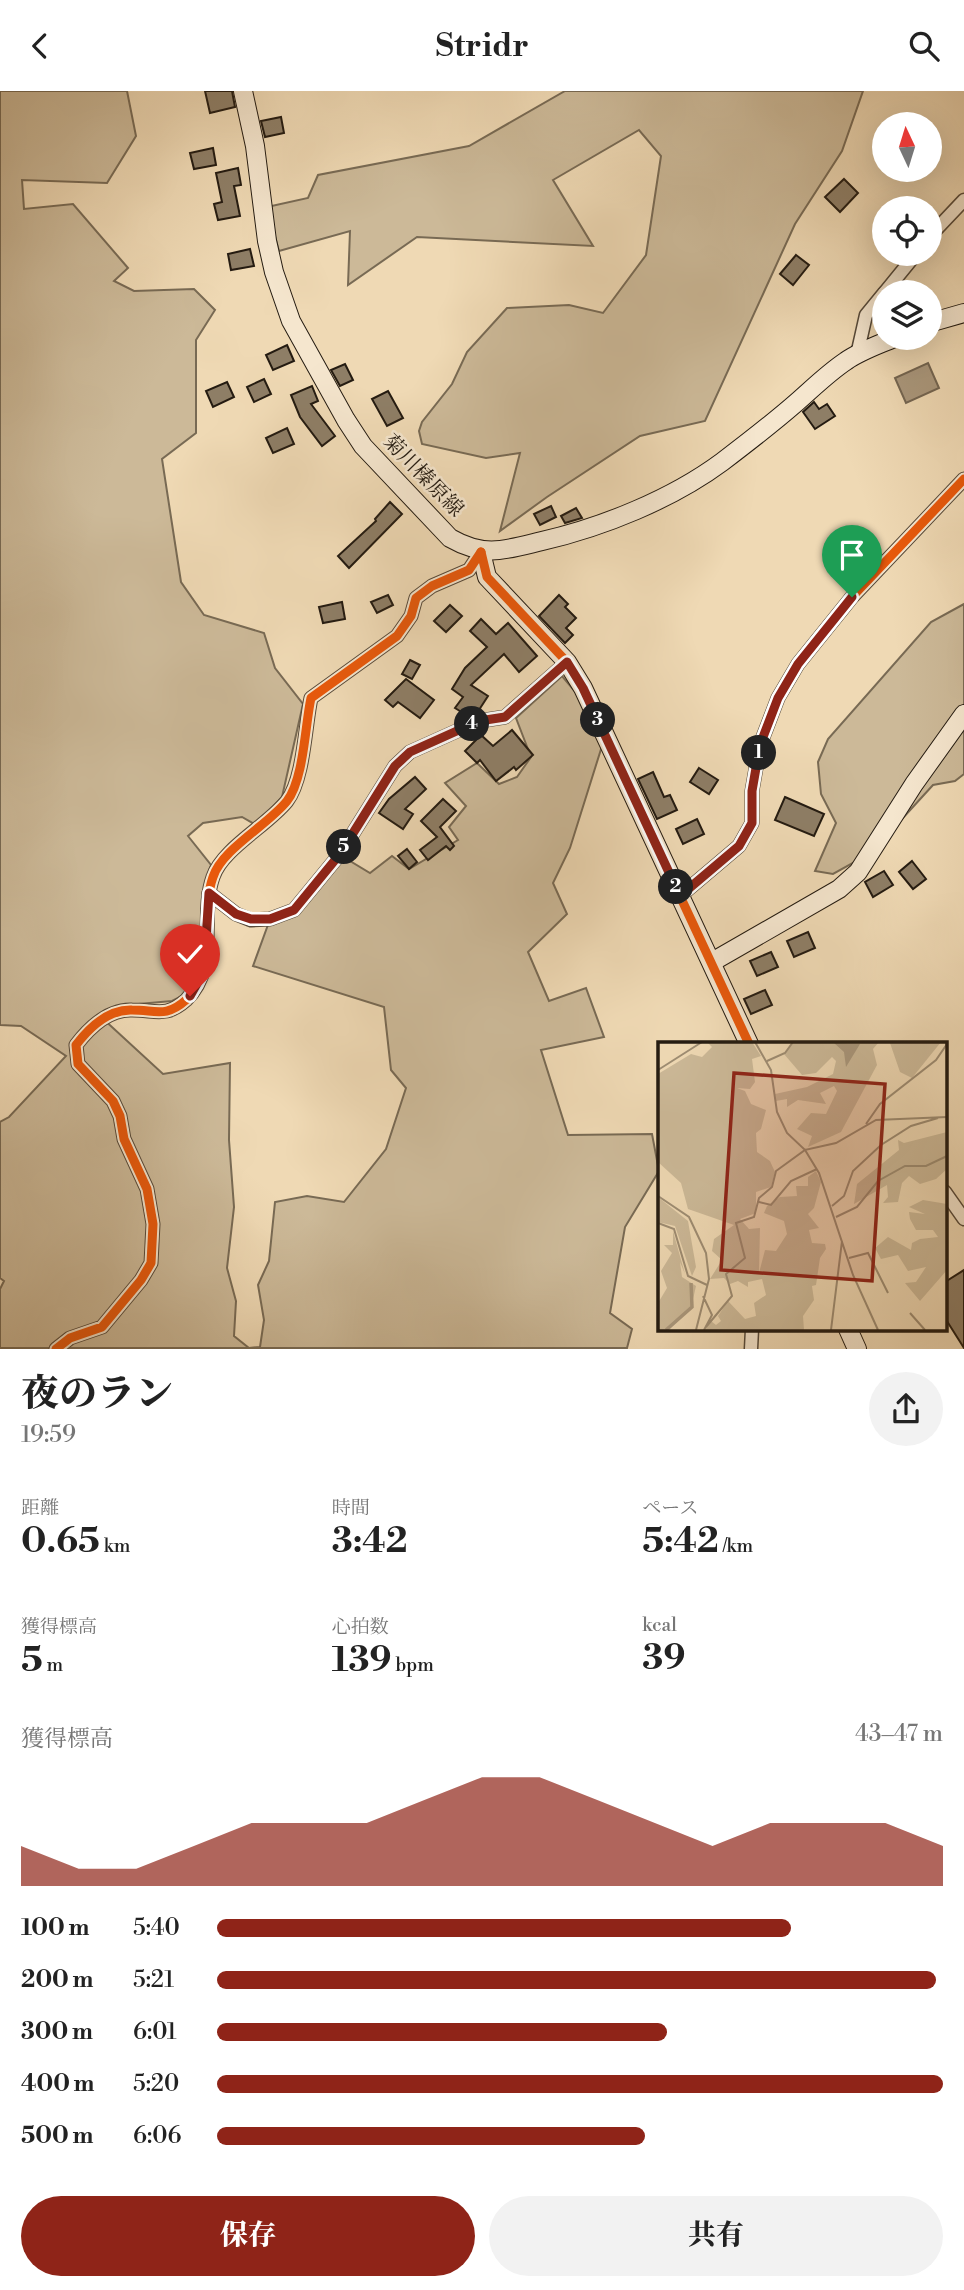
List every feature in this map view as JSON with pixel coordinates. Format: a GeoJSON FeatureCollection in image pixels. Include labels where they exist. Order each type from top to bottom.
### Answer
{"type":"FeatureCollection","features":[{"type":"Feature","properties":{"kind":"main road","name":"菊川榛原線"},"geometry":{"type":"LineString","coordinates":[[243,91],[255,146],[267,241],[274,272],[291,321],[346,421],[363,446],[450,538],[481,552]]}},
{"type":"Feature","properties":{"kind":"main road"},"geometry":{"type":"LineString","coordinates":[[942,319],[964,313]]}},
{"type":"Feature","properties":{"kind":"main road"},"geometry":{"type":"LineString","coordinates":[[748,1042],[583,688],[567,662],[487,577],[481,552],[567,535],[605,523],[677,490],[719,464],[836,368],[872,348]]}},
{"type":"Feature","properties":{"kind":"main road"},"geometry":{"type":"LineString","coordinates":[[712,961],[839,889],[858,872],[914,784],[964,714]]}},
{"type":"Feature","properties":{"kind":"main road"},"geometry":{"type":"LineString","coordinates":[[849,1331],[857,1349]]}},
{"type":"Feature","properties":{"kind":"street"},"geometry":{"type":"LineString","coordinates":[[942,223],[964,200]]}},
{"type":"Feature","properties":{"kind":"street"},"geometry":{"type":"LineString","coordinates":[[895,280],[906,266]]}},
{"type":"Feature","properties":{"kind":"street"},"geometry":{"type":"LineString","coordinates":[[857,355],[866,315],[872,308]]}},
{"type":"Feature","properties":{"kind":"street"},"geometry":{"type":"LineString","coordinates":[[680,896],[739,846],[752,823],[752,791],[760,745],[778,698],[798,664],[852,597],[964,479]]}},
{"type":"Feature","properties":{"kind":"street"},"geometry":{"type":"LineString","coordinates":[[56,1349],[70,1338],[102,1327],[141,1280],[151,1263],[153,1224],[147,1189],[124,1139],[120,1116],[113,1101],[78,1064],[76,1045],[89,1027],[118,1011],[131,1009],[154,1013],[175,1010],[190,996],[204,971],[209,893],[217,868],[288,800],[300,767],[311,698],[397,636],[411,616],[416,598],[432,586],[469,570],[481,552]]}},
{"type":"Feature","properties":{"kind":"street"},"geometry":{"type":"LineString","coordinates":[[209,893],[236,914],[251,919],[270,919],[294,910],[340,854],[395,766],[410,752],[479,721],[505,717],[567,662]]}},
{"type":"Feature","properties":{"kind":"street"},"geometry":{"type":"LineString","coordinates":[[946,1193],[964,1219]]}},
{"type":"Feature","properties":{"kind":"street"},"geometry":{"type":"LineString","coordinates":[[751,1349],[752,1331]]}},
{"type":"Feature","properties":{"kind":"shaded area"},"geometry":{"type":"Polygon","coordinates":[[[0,91],[127,91],[136,136],[107,183],[22,180],[24,209],[73,204],[128,268],[114,281],[134,291],[194,289],[215,310],[196,340],[196,433],[162,459],[181,582],[204,615],[264,633],[275,668],[303,704],[282,797],[256,825],[242,817],[203,823],[188,836],[211,865],[205,883],[199,973],[186,994],[172,1001],[116,1006],[100,1016],[163,1074],[230,1063],[229,1140],[234,1207],[227,1268],[236,1301],[234,1336],[249,1348],[0,1348],[0,1289],[4,1281],[0,1278],[0,1122],[9,1117],[66,1056],[21,1026],[0,1025],[0,91]]]}},
{"type":"Feature","properties":{"kind":"shaded area"},"geometry":{"type":"Polygon","coordinates":[[[565,91],[863,91],[842,151],[795,224],[705,421],[640,436],[500,531],[520,453],[486,458],[422,444],[419,431],[422,422],[452,384],[467,352],[507,308],[569,305],[603,313],[646,255],[661,156],[639,130],[553,180],[593,246],[417,237],[348,285],[350,231],[279,251],[267,207],[308,198],[318,175],[469,146],[565,91]]]}},
{"type":"Feature","properties":{"kind":"shaded area"},"geometry":{"type":"Polygon","coordinates":[[[928,363],[939,388],[906,403],[895,378],[928,363]]]}},
{"type":"Feature","properties":{"kind":"shaded area"},"geometry":{"type":"Polygon","coordinates":[[[964,604],[964,774],[955,781],[933,785],[871,853],[833,874],[815,871],[836,823],[821,794],[818,762],[828,739],[931,622],[964,604]]]}},
{"type":"Feature","properties":{"kind":"shaded area"},"geometry":{"type":"Polygon","coordinates":[[[562,676],[578,695],[602,746],[570,848],[553,883],[567,914],[528,952],[549,1001],[586,988],[604,1037],[541,1050],[568,1135],[652,1134],[658,1173],[625,1227],[610,1313],[632,1329],[627,1348],[249,1348],[260,1347],[264,1320],[258,1285],[269,1261],[275,1202],[307,1196],[344,1202],[386,1149],[406,1088],[391,1070],[384,1007],[253,966],[269,922],[295,912],[345,858],[370,873],[392,856],[409,869],[458,840],[449,827],[466,806],[445,783],[477,763],[499,784],[517,777],[531,757],[516,718],[562,676]]]}},
{"type":"Feature","properties":{"kind":"building"},"geometry":{"type":"Polygon","coordinates":[[[205,91],[232,91],[235,107],[210,113],[205,91]]]}},
{"type":"Feature","properties":{"kind":"building"},"geometry":{"type":"Polygon","coordinates":[[[281,117],[284,133],[265,137],[261,121],[281,117]]]}},
{"type":"Feature","properties":{"kind":"building"},"geometry":{"type":"Polygon","coordinates":[[[213,148],[216,165],[194,169],[190,153],[213,148]]]}},
{"type":"Feature","properties":{"kind":"building"},"geometry":{"type":"Polygon","coordinates":[[[238,168],[241,185],[234,186],[240,216],[218,220],[214,204],[222,202],[216,173],[238,168]]]}},
{"type":"Feature","properties":{"kind":"building"},"geometry":{"type":"Polygon","coordinates":[[[844,179],[858,193],[840,212],[825,197],[844,179]]]}},
{"type":"Feature","properties":{"kind":"building"},"geometry":{"type":"Polygon","coordinates":[[[250,249],[254,266],[231,270],[228,254],[250,249]]]}},
{"type":"Feature","properties":{"kind":"building"},"geometry":{"type":"Polygon","coordinates":[[[796,255],[809,265],[793,285],[780,274],[796,255]]]}},
{"type":"Feature","properties":{"kind":"building"},"geometry":{"type":"Polygon","coordinates":[[[287,345],[294,361],[273,370],[266,355],[287,345]]]}},
{"type":"Feature","properties":{"kind":"building"},"geometry":{"type":"Polygon","coordinates":[[[345,364],[353,380],[340,386],[331,370],[345,364]]]}},
{"type":"Feature","properties":{"kind":"building"},"geometry":{"type":"Polygon","coordinates":[[[264,379],[271,394],[254,402],[247,387],[264,379]]]}},
{"type":"Feature","properties":{"kind":"building"},"geometry":{"type":"Polygon","coordinates":[[[227,382],[234,397],[213,407],[206,391],[227,382]]]}},
{"type":"Feature","properties":{"kind":"building"},"geometry":{"type":"Polygon","coordinates":[[[312,386],[318,401],[311,404],[335,436],[322,446],[300,417],[291,395],[312,386]]]}},
{"type":"Feature","properties":{"kind":"building"},"geometry":{"type":"Polygon","coordinates":[[[388,391],[403,418],[387,426],[372,399],[388,391]]]}},
{"type":"Feature","properties":{"kind":"building"},"geometry":{"type":"Polygon","coordinates":[[[814,402],[819,409],[827,404],[835,416],[815,429],[803,412],[814,402]]]}},
{"type":"Feature","properties":{"kind":"building"},"geometry":{"type":"Polygon","coordinates":[[[287,428],[294,444],[273,453],[266,438],[287,428]]]}},
{"type":"Feature","properties":{"kind":"building"},"geometry":{"type":"Polygon","coordinates":[[[390,502],[402,514],[349,568],[338,556],[376,521],[390,502]]]}},
{"type":"Feature","properties":{"kind":"building"},"geometry":{"type":"Polygon","coordinates":[[[551,506],[556,517],[540,525],[534,514],[551,506]]]}},
{"type":"Feature","properties":{"kind":"building"},"geometry":{"type":"Polygon","coordinates":[[[576,508],[582,518],[565,523],[561,516],[576,508]]]}},
{"type":"Feature","properties":{"kind":"building"},"geometry":{"type":"Polygon","coordinates":[[[388,595],[393,605],[377,613],[371,602],[388,595]]]}},
{"type":"Feature","properties":{"kind":"building"},"geometry":{"type":"Polygon","coordinates":[[[559,595],[568,604],[565,607],[576,618],[566,628],[573,635],[565,643],[539,616],[559,595]]]}},
{"type":"Feature","properties":{"kind":"building"},"geometry":{"type":"Polygon","coordinates":[[[342,602],[345,619],[323,623],[319,607],[342,602]]]}},
{"type":"Feature","properties":{"kind":"building"},"geometry":{"type":"Polygon","coordinates":[[[450,605],[462,616],[446,632],[434,621],[450,605]]]}},
{"type":"Feature","properties":{"kind":"building"},"geometry":{"type":"Polygon","coordinates":[[[481,619],[496,634],[508,623],[537,656],[519,672],[504,654],[471,685],[488,696],[477,713],[468,716],[455,708],[463,697],[452,689],[465,668],[487,647],[470,631],[481,619]]]}},
{"type":"Feature","properties":{"kind":"building"},"geometry":{"type":"Polygon","coordinates":[[[410,660],[420,665],[412,679],[402,674],[410,660]]]}},
{"type":"Feature","properties":{"kind":"building"},"geometry":{"type":"Polygon","coordinates":[[[406,679],[434,700],[420,718],[398,702],[393,707],[385,700],[406,679]]]}},
{"type":"Feature","properties":{"kind":"building"},"geometry":{"type":"Polygon","coordinates":[[[512,730],[533,755],[516,770],[514,767],[496,781],[480,760],[477,763],[465,751],[481,735],[493,746],[512,730]]]}},
{"type":"Feature","properties":{"kind":"building"},"geometry":{"type":"Polygon","coordinates":[[[699,768],[718,780],[709,794],[690,782],[699,768]]]}},
{"type":"Feature","properties":{"kind":"building"},"geometry":{"type":"Polygon","coordinates":[[[653,772],[664,797],[670,795],[677,810],[657,819],[638,779],[653,772]]]}},
{"type":"Feature","properties":{"kind":"building"},"geometry":{"type":"Polygon","coordinates":[[[415,777],[426,789],[405,809],[413,814],[403,829],[379,813],[389,799],[415,777]]]}},
{"type":"Feature","properties":{"kind":"building"},"geometry":{"type":"Polygon","coordinates":[[[785,797],[824,814],[814,836],[775,820],[785,797]]]}},
{"type":"Feature","properties":{"kind":"building"},"geometry":{"type":"Polygon","coordinates":[[[443,799],[456,811],[440,827],[454,846],[450,850],[446,846],[428,860],[420,850],[437,837],[421,821],[443,799]]]}},
{"type":"Feature","properties":{"kind":"building"},"geometry":{"type":"Polygon","coordinates":[[[697,819],[704,834],[683,844],[676,829],[697,819]]]}},
{"type":"Feature","properties":{"kind":"building"},"geometry":{"type":"Polygon","coordinates":[[[407,849],[417,862],[409,869],[398,856],[407,849]]]}},
{"type":"Feature","properties":{"kind":"building"},"geometry":{"type":"Polygon","coordinates":[[[912,861],[926,879],[913,889],[899,872],[912,861]]]}},
{"type":"Feature","properties":{"kind":"building"},"geometry":{"type":"Polygon","coordinates":[[[884,871],[893,885],[873,897],[865,882],[884,871]]]}},
{"type":"Feature","properties":{"kind":"building"},"geometry":{"type":"Polygon","coordinates":[[[808,932],[815,948],[794,957],[787,941],[808,932]]]}},
{"type":"Feature","properties":{"kind":"building"},"geometry":{"type":"Polygon","coordinates":[[[771,952],[778,967],[757,976],[750,961],[771,952]]]}},
{"type":"Feature","properties":{"kind":"building"},"geometry":{"type":"Polygon","coordinates":[[[765,990],[772,1005],[751,1014],[744,999],[765,990]]]}},
{"type":"Feature","properties":{"kind":"building"},"geometry":{"type":"Polygon","coordinates":[[[964,1270],[964,1348],[946,1320],[946,1281],[964,1270]]]}},
{"type":"Feature","properties":{"kind":"cycle path"},"geometry":{"type":"LineString","coordinates":[[680,896],[739,846],[752,823],[752,791],[760,745],[778,698],[798,664],[852,597],[964,479]]}},
{"type":"Feature","properties":{"kind":"cycle path"},"geometry":{"type":"LineString","coordinates":[[481,552],[487,577],[567,662],[583,688],[748,1042]]}},
{"type":"Feature","properties":{"kind":"cycle path"},"geometry":{"type":"LineString","coordinates":[[56,1349],[70,1338],[102,1327],[141,1280],[151,1263],[153,1224],[147,1189],[124,1139],[120,1116],[113,1101],[78,1064],[76,1045],[93,1026],[107,1016],[132,1010],[166,1011],[186,1000],[203,973],[209,892],[213,877],[235,847],[279,810],[293,791],[300,766],[311,698],[397,636],[411,616],[416,598],[432,586],[469,570],[481,552]]}},
{"type":"Feature","properties":{"kind":"route"},"geometry":{"type":"LineString","coordinates":[[190,996],[204,971],[209,893],[236,914],[251,919],[270,919],[294,910],[340,854],[395,766],[410,752],[479,721],[505,717],[567,662],[583,688],[680,896],[739,846],[752,823],[752,791],[760,745],[778,698],[798,664],[852,597]]}}]}
